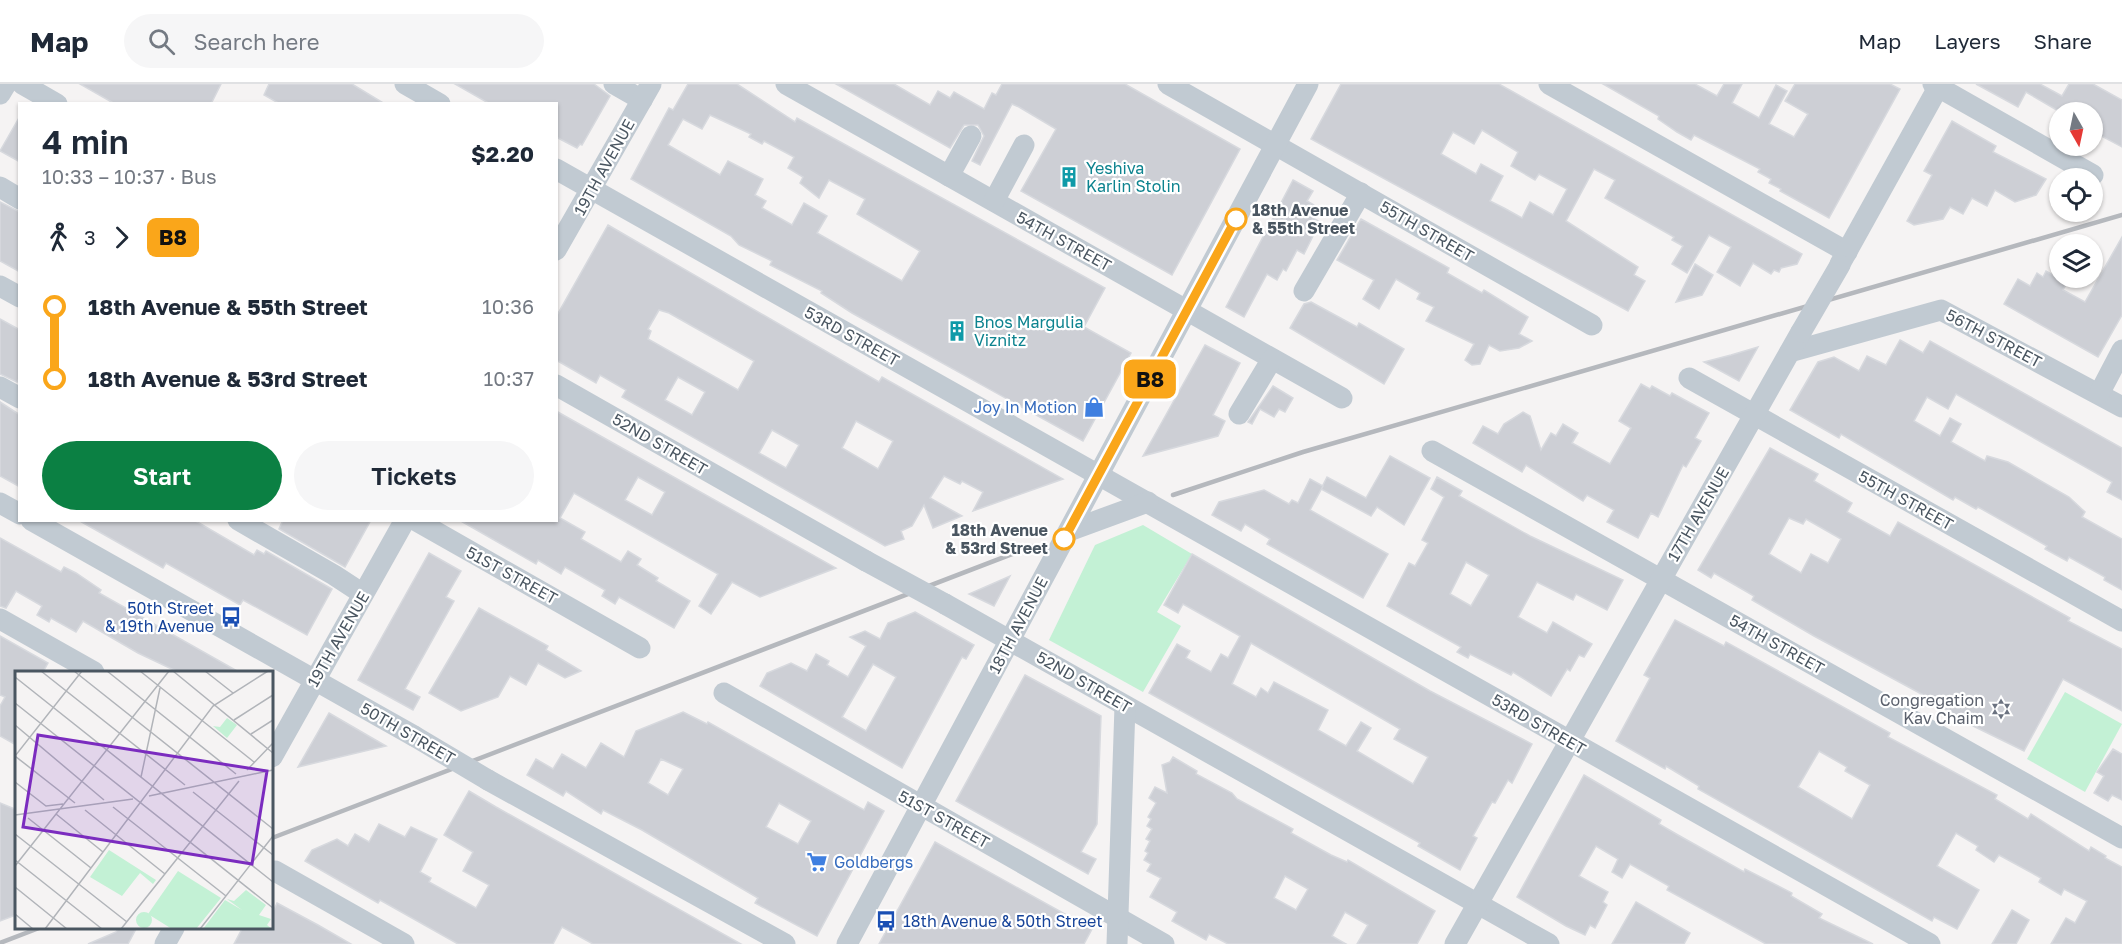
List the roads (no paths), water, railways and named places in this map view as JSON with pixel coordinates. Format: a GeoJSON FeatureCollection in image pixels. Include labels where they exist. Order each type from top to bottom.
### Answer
{"type":"FeatureCollection","features":[{"type":"Feature","properties":{"kind":"street"},"geometry":{"type":"LineString","coordinates":[[0,94],[6,84]]}},
{"type":"Feature","properties":{"kind":"street"},"geometry":{"type":"LineString","coordinates":[[22,84],[54,102]]}},
{"type":"Feature","properties":{"kind":"street"},"geometry":{"type":"LineString","coordinates":[[405,84],[436,102]]}},
{"type":"Feature","properties":{"kind":"street"},"geometry":{"type":"LineString","coordinates":[[614,84],[646,92]]}},
{"type":"Feature","properties":{"kind":"street","name":"54TH STREET"},"geometry":{"type":"LineString","coordinates":[[786,84],[1342,398]]}},
{"type":"Feature","properties":{"kind":"street","name":"55TH STREET"},"geometry":{"type":"LineString","coordinates":[[1168,84],[1592,325]]}},
{"type":"Feature","properties":{"kind":"street","name":"18TH AVENUE"},"geometry":{"type":"LineString","coordinates":[[847,944],[1308,84]]}},
{"type":"Feature","properties":{"kind":"street"},"geometry":{"type":"LineString","coordinates":[[1550,84],[1843,258]]}},
{"type":"Feature","properties":{"kind":"street"},"geometry":{"type":"LineString","coordinates":[[1937,85],[2082,168]]}},
{"type":"Feature","properties":{"kind":"street","name":"17TH AVENUE"},"geometry":{"type":"LineString","coordinates":[[1455,944],[1843,258],[1937,85]]}},
{"type":"Feature","properties":{"kind":"street","name":"19TH AVENUE"},"geometry":{"type":"LineString","coordinates":[[558,247],[646,92]]}},
{"type":"Feature","properties":{"kind":"street"},"geometry":{"type":"LineString","coordinates":[[949,176],[971,136]]}},
{"type":"Feature","properties":{"kind":"street"},"geometry":{"type":"LineString","coordinates":[[994,201],[1024,145]]}},
{"type":"Feature","properties":{"kind":"street","name":"53RD STREET"},"geometry":{"type":"LineString","coordinates":[[558,170],[1930,944]]}},
{"type":"Feature","properties":{"kind":"street"},"geometry":{"type":"LineString","coordinates":[[0,188],[18,198]]}},
{"type":"Feature","properties":{"kind":"street"},"geometry":{"type":"LineString","coordinates":[[1304,291],[1361,193]]}},
{"type":"Feature","properties":{"kind":"street"},"geometry":{"type":"LineString","coordinates":[[0,286],[18,296]]}},
{"type":"Feature","properties":{"kind":"street","name":"56TH STREET"},"geometry":{"type":"LineString","coordinates":[[1790,352],[1941,310],[2122,407]]}},
{"type":"Feature","properties":{"kind":"street"},"geometry":{"type":"LineString","coordinates":[[2099,394],[2122,350]]}},
{"type":"Feature","properties":{"kind":"street"},"geometry":{"type":"LineString","coordinates":[[1239,414],[1272,358]]}},
{"type":"Feature","properties":{"kind":"street","name":"55TH STREET"},"geometry":{"type":"LineString","coordinates":[[1689,378],[2122,621]]}},
{"type":"Feature","properties":{"kind":"street","name":"52ND STREET"},"geometry":{"type":"LineString","coordinates":[[558,386],[1549,944]]}},
{"type":"Feature","properties":{"kind":"street"},"geometry":{"type":"LineString","coordinates":[[0,387],[18,397]]}},
{"type":"Feature","properties":{"kind":"street","name":"54TH STREET"},"geometry":{"type":"LineString","coordinates":[[1431,451],[2122,838]]}},
{"type":"Feature","properties":{"kind":"street"},"geometry":{"type":"LineString","coordinates":[[1069,531],[1148,502]]}},
{"type":"Feature","properties":{"kind":"street"},"geometry":{"type":"LineString","coordinates":[[0,503],[18,513]]}},
{"type":"Feature","properties":{"kind":"street","name":"50TH STREET"},"geometry":{"type":"LineString","coordinates":[[35,522],[488,780],[785,944]]}},
{"type":"Feature","properties":{"kind":"street"},"geometry":{"type":"LineString","coordinates":[[242,522],[334,574],[363,594]]}},
{"type":"Feature","properties":{"kind":"street","name":"19TH AVENUE"},"geometry":{"type":"LineString","coordinates":[[273,754],[404,522]]}},
{"type":"Feature","properties":{"kind":"street","name":"51ST STREET"},"geometry":{"type":"LineString","coordinates":[[419,522],[640,648]]}},
{"type":"Feature","properties":{"kind":"street"},"geometry":{"type":"LineString","coordinates":[[0,619],[91,671]]}},
{"type":"Feature","properties":{"kind":"street","name":"51ST STREET"},"geometry":{"type":"LineString","coordinates":[[724,693],[1164,944]]}},
{"type":"Feature","properties":{"kind":"street"},"geometry":{"type":"LineString","coordinates":[[1117,944],[1125,706]]}},
{"type":"Feature","properties":{"kind":"street"},"geometry":{"type":"LineString","coordinates":[[275,871],[404,944]]}},
{"type":"Feature","properties":{"kind":"street"},"geometry":{"type":"LineString","coordinates":[[165,944],[173,929]]}},
{"type":"Feature","properties":{"kind":"railway"},"geometry":{"type":"LineString","coordinates":[[1173,495],[1303,452],[2122,215]]}},
{"type":"Feature","properties":{"kind":"railway"},"geometry":{"type":"LineString","coordinates":[[273,838],[1033,546]]}},
{"type":"Feature","properties":{"kind":"railway"},"geometry":{"type":"LineString","coordinates":[[0,943],[36,929]]}},
{"type":"Feature","properties":{"kind":"place","name":"Yeshiva Karlin Stolin"},"geometry":{"type":"Point","coordinates":[1069,177]}},
{"type":"Feature","properties":{"kind":"place","name":"18th Avenue & 55th Street"},"geometry":{"type":"Point","coordinates":[1236,219]}},
{"type":"Feature","properties":{"kind":"place","name":"Bnos Margulia Viznitz"},"geometry":{"type":"Point","coordinates":[957,331]}},
{"type":"Feature","properties":{"kind":"place","name":"Joy In Motion"},"geometry":{"type":"Point","coordinates":[1094,407]}},
{"type":"Feature","properties":{"kind":"place","name":"18th Avenue & 53rd Street"},"geometry":{"type":"Point","coordinates":[1064,539]}},
{"type":"Feature","properties":{"kind":"place","name":"50th Street & 19th Avenue"},"geometry":{"type":"Point","coordinates":[231,617]}},
{"type":"Feature","properties":{"kind":"place","name":"Congregation Kav Chaim"},"geometry":{"type":"Point","coordinates":[2001,709]}},
{"type":"Feature","properties":{"kind":"place","name":"Goldbergs"},"geometry":{"type":"Point","coordinates":[817,862]}},
{"type":"Feature","properties":{"kind":"place","name":"18th Avenue & 50th Street"},"geometry":{"type":"Point","coordinates":[886,921]}}]}
